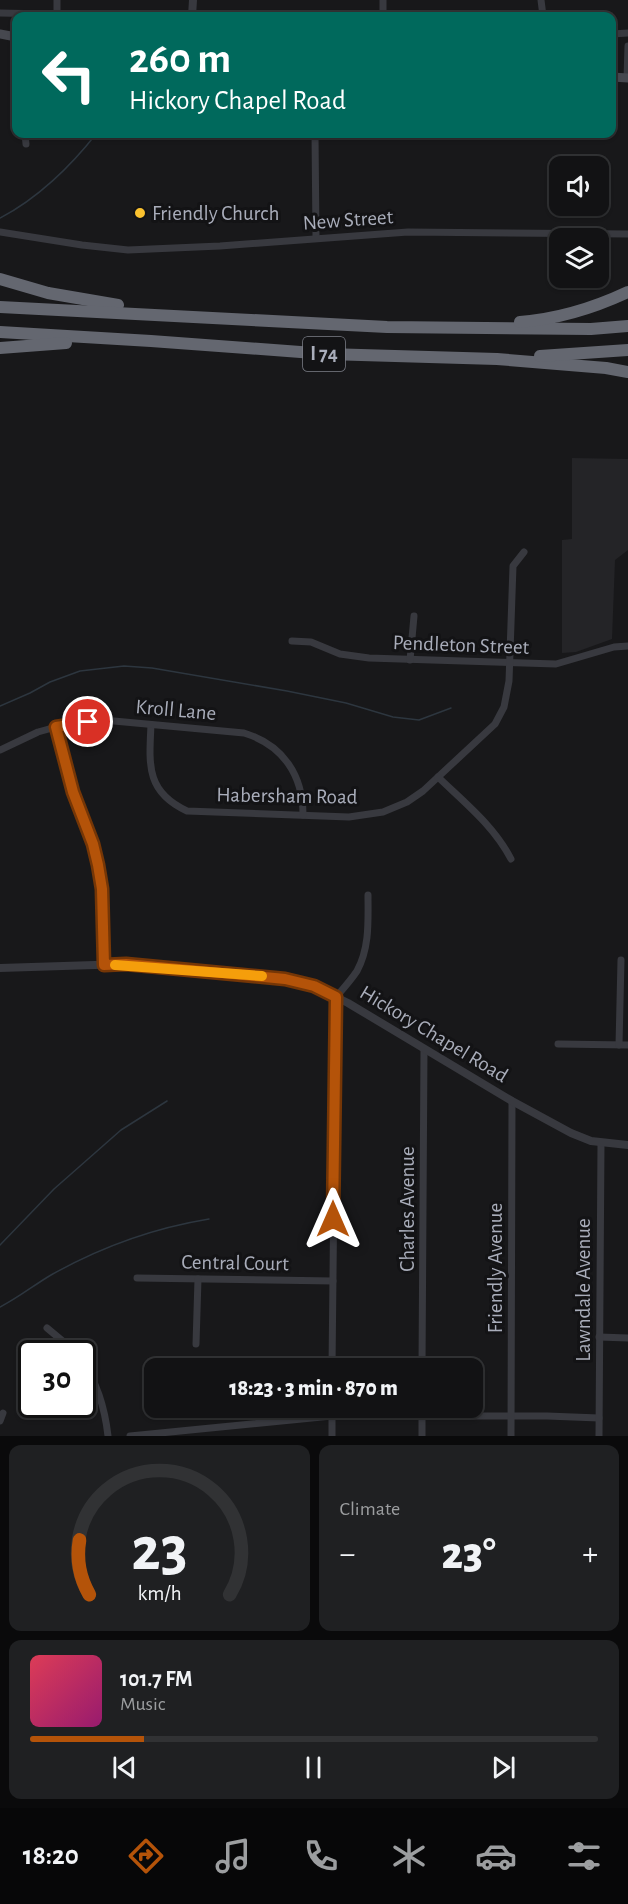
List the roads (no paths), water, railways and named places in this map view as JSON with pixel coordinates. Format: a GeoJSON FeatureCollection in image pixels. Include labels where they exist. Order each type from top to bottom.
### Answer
{"type":"FeatureCollection","features":[{"type":"Feature","properties":{"kind":"highway"},"geometry":{"type":"LineString","coordinates":[[0,279],[71,298],[111,305],[166,308],[190,316]]}},
{"type":"Feature","properties":{"kind":"highway"},"geometry":{"type":"LineString","coordinates":[[475,329],[494,323],[535,321],[568,314],[597,306],[628,292]]}},
{"type":"Feature","properties":{"kind":"highway","name":"I 74"},"geometry":{"type":"LineString","coordinates":[[0,307],[387,327],[591,329],[628,326]]}},
{"type":"Feature","properties":{"kind":"highway","name":"I 74"},"geometry":{"type":"LineString","coordinates":[[0,332],[327,354],[497,359],[628,350]]}},
{"type":"Feature","properties":{"kind":"highway"},"geometry":{"type":"LineString","coordinates":[[0,348],[68,343],[130,346],[151,341]]}},
{"type":"Feature","properties":{"kind":"highway"},"geometry":{"type":"LineString","coordinates":[[497,359],[606,368],[628,372]]}},
{"type":"Feature","properties":{"kind":"street"},"geometry":{"type":"LineString","coordinates":[[628,46],[628,78]]}},
{"type":"Feature","properties":{"kind":"street"},"geometry":{"type":"LineString","coordinates":[[25,138],[26,144]]}},
{"type":"Feature","properties":{"kind":"street"},"geometry":{"type":"LineString","coordinates":[[315,138],[316,238]]}},
{"type":"Feature","properties":{"kind":"street","name":"New Street"},"geometry":{"type":"LineString","coordinates":[[0,232],[128,250],[220,246],[408,232],[628,234]]}},
{"type":"Feature","properties":{"kind":"street","name":"Habersham Road"},"geometry":{"type":"LineString","coordinates":[[151,725],[149,762],[152,775],[162,793],[176,806],[187,811],[349,816],[383,812],[407,802],[423,791],[495,724],[504,707],[509,681],[513,566],[524,552]]}},
{"type":"Feature","properties":{"kind":"street"},"geometry":{"type":"LineString","coordinates":[[410,660],[414,616]]}},
{"type":"Feature","properties":{"kind":"street","name":"Pendleton Street"},"geometry":{"type":"LineString","coordinates":[[292,641],[311,642],[340,654],[369,658],[556,664],[628,645]]}},
{"type":"Feature","properties":{"kind":"street","name":"Kroll Lane"},"geometry":{"type":"LineString","coordinates":[[0,750],[38,732],[103,720],[244,733],[266,742],[282,755],[294,771],[302,792],[303,815]]}},
{"type":"Feature","properties":{"kind":"street"},"geometry":{"type":"LineString","coordinates":[[56,727],[73,792],[93,844],[98,865],[102,889],[104,965]]}},
{"type":"Feature","properties":{"kind":"street"},"geometry":{"type":"LineString","coordinates":[[438,777],[499,837],[511,859]]}},
{"type":"Feature","properties":{"kind":"street"},"geometry":{"type":"LineString","coordinates":[[333,1358],[336,997],[356,973],[362,961],[367,945],[368,895]]}},
{"type":"Feature","properties":{"kind":"street"},"geometry":{"type":"LineString","coordinates":[[619,1045],[621,960]]}},
{"type":"Feature","properties":{"kind":"street","name":"Hickory Chapel Road"},"geometry":{"type":"LineString","coordinates":[[0,968],[126,964],[285,979],[314,986],[571,1133],[601,1143],[628,1145]]}},
{"type":"Feature","properties":{"kind":"street"},"geometry":{"type":"LineString","coordinates":[[558,1044],[628,1046]]}},
{"type":"Feature","properties":{"kind":"street","name":"Charles Avenue"},"geometry":{"type":"LineString","coordinates":[[422,1358],[424,1049]]}},
{"type":"Feature","properties":{"kind":"street","name":"Friendly Avenue"},"geometry":{"type":"LineString","coordinates":[[511,1436],[512,1101]]}},
{"type":"Feature","properties":{"kind":"street","name":"Lawndale Avenue"},"geometry":{"type":"LineString","coordinates":[[599,1436],[601,1143]]}},
{"type":"Feature","properties":{"kind":"street","name":"Central Court"},"geometry":{"type":"LineString","coordinates":[[137,1278],[333,1281]]}},
{"type":"Feature","properties":{"kind":"street"},"geometry":{"type":"LineString","coordinates":[[196,1344],[198,1279]]}},
{"type":"Feature","properties":{"kind":"street"},"geometry":{"type":"LineString","coordinates":[[47,1328],[61,1340]]}},
{"type":"Feature","properties":{"kind":"street"},"geometry":{"type":"LineString","coordinates":[[599,1337],[628,1338]]}},
{"type":"Feature","properties":{"kind":"street"},"geometry":{"type":"LineString","coordinates":[[96,1386],[103,1403],[108,1436]]}},
{"type":"Feature","properties":{"kind":"street"},"geometry":{"type":"LineString","coordinates":[[483,1416],[599,1418]]}},
{"type":"Feature","properties":{"kind":"street"},"geometry":{"type":"LineString","coordinates":[[129,1436],[312,1418]]}},
{"type":"Feature","properties":{"kind":"street"},"geometry":{"type":"LineString","coordinates":[[332,1418],[332,1436]]}},
{"type":"Feature","properties":{"kind":"street"},"geometry":{"type":"LineString","coordinates":[[422,1418],[422,1436]]}},
{"type":"Feature","properties":{"kind":"waterway"},"geometry":{"type":"LineString","coordinates":[[0,218],[40,192],[76,158],[93,138]]}},
{"type":"Feature","properties":{"kind":"waterway"},"geometry":{"type":"LineString","coordinates":[[0,706],[50,682],[80,671],[124,666],[152,668],[287,691],[346,703],[393,717],[419,720],[451,708]]}},
{"type":"Feature","properties":{"kind":"waterway"},"geometry":{"type":"LineString","coordinates":[[0,1245],[54,1189],[121,1130],[167,1101]]}},
{"type":"Feature","properties":{"kind":"waterway"},"geometry":{"type":"LineString","coordinates":[[0,1307],[51,1275],[88,1256],[127,1240],[209,1219]]}},
{"type":"Feature","properties":{"kind":"place","name":"Friendly Church"},"geometry":{"type":"Point","coordinates":[140,213]}}]}
